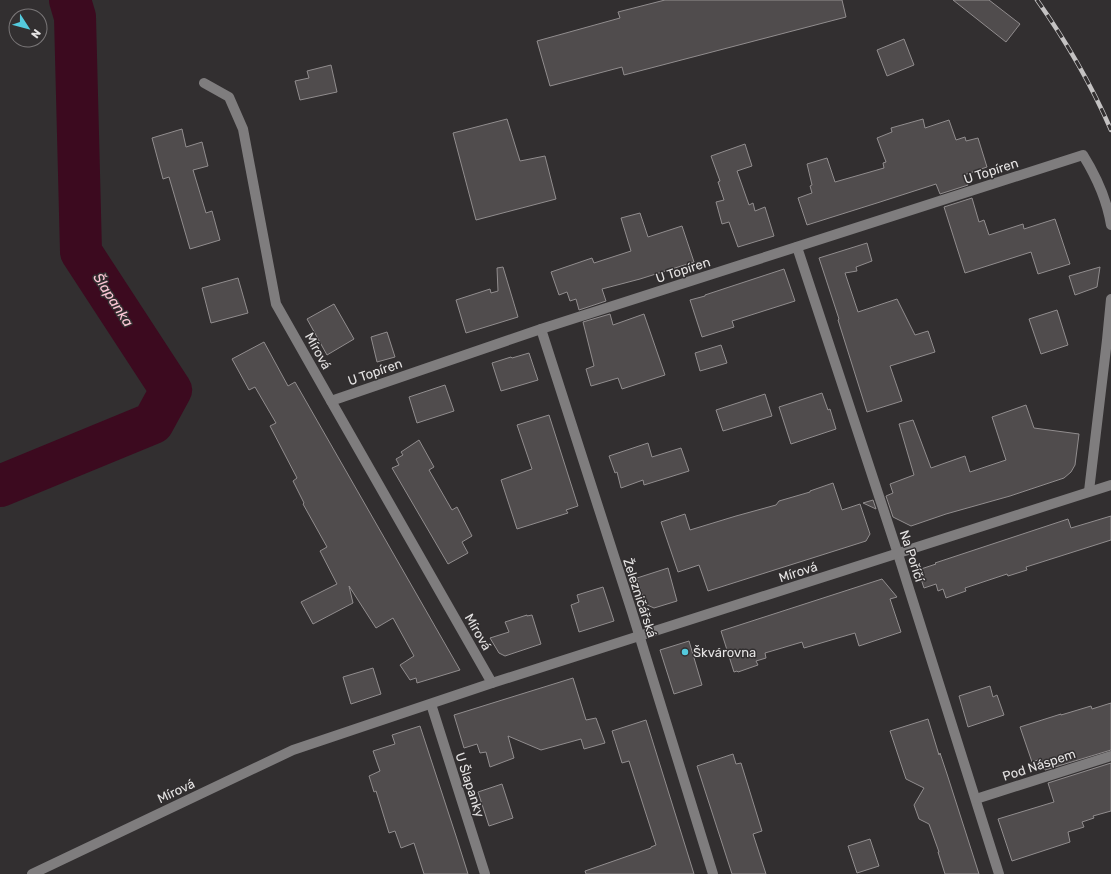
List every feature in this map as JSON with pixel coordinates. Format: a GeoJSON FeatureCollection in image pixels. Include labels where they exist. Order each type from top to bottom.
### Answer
{"type":"FeatureCollection","features":[{"type":"Feature","properties":{"kind":"street","name":"Mírová"},"geometry":{"type":"LineString","coordinates":[[204,83],[229,97],[242,129],[276,304],[492,683]]}},
{"type":"Feature","properties":{"kind":"street","name":"U Topíren"},"geometry":{"type":"LineString","coordinates":[[331,401],[541,329],[1083,156],[1093,171],[1105,202],[1111,225]]}},
{"type":"Feature","properties":{"kind":"street","name":"Na Poříčí"},"geometry":{"type":"LineString","coordinates":[[797,247],[898,554],[999,874]]}},
{"type":"Feature","properties":{"kind":"street"},"geometry":{"type":"LineString","coordinates":[[1089,491],[1111,299]]}},
{"type":"Feature","properties":{"kind":"street","name":"Železničářská"},"geometry":{"type":"LineString","coordinates":[[541,329],[713,874]]}},
{"type":"Feature","properties":{"kind":"street","name":"Mírová"},"geometry":{"type":"LineString","coordinates":[[32,874],[293,750],[492,683],[1111,485]]}},
{"type":"Feature","properties":{"kind":"street","name":"U Šlapanky"},"geometry":{"type":"LineString","coordinates":[[430,704],[485,874]]}},
{"type":"Feature","properties":{"kind":"street","name":"Pod Náspem"},"geometry":{"type":"LineString","coordinates":[[976,799],[1111,756]]}},
{"type":"Feature","properties":{"kind":"building"},"geometry":{"type":"Polygon","coordinates":[[[665,0],[842,0],[846,17],[624,75],[622,67],[550,86],[537,41],[620,18],[618,12],[665,0]]]}},
{"type":"Feature","properties":{"kind":"building"},"geometry":{"type":"Polygon","coordinates":[[[953,0],[989,0],[1020,24],[1006,42],[953,0]]]}},
{"type":"Feature","properties":{"kind":"building"},"geometry":{"type":"Polygon","coordinates":[[[904,39],[914,65],[887,76],[877,50],[904,39]]]}},
{"type":"Feature","properties":{"kind":"building"},"geometry":{"type":"Polygon","coordinates":[[[331,65],[337,92],[300,100],[295,81],[309,78],[307,71],[331,65]]]}},
{"type":"Feature","properties":{"kind":"building"},"geometry":{"type":"Polygon","coordinates":[[[507,119],[520,161],[545,156],[556,199],[476,220],[453,133],[507,119]]]}},
{"type":"Feature","properties":{"kind":"building"},"geometry":{"type":"Polygon","coordinates":[[[923,119],[925,128],[949,120],[956,140],[965,137],[966,141],[978,138],[987,167],[964,175],[968,185],[940,194],[936,184],[807,225],[798,198],[812,193],[810,186],[812,185],[807,164],[827,158],[835,182],[884,168],[883,163],[886,162],[877,138],[892,132],[891,128],[923,119]]]}},
{"type":"Feature","properties":{"kind":"building"},"geometry":{"type":"Polygon","coordinates":[[[182,129],[186,147],[202,142],[208,166],[193,170],[206,213],[212,211],[220,240],[190,249],[169,177],[163,179],[152,138],[182,129]]]}},
{"type":"Feature","properties":{"kind":"building"},"geometry":{"type":"Polygon","coordinates":[[[745,144],[752,166],[737,171],[749,205],[753,203],[755,211],[765,207],[774,236],[738,247],[729,222],[722,224],[716,202],[724,200],[718,182],[720,181],[711,156],[745,144]]]}},
{"type":"Feature","properties":{"kind":"building"},"geometry":{"type":"Polygon","coordinates":[[[972,198],[979,222],[984,220],[989,235],[1023,224],[1024,229],[1055,219],[1070,264],[1038,274],[1031,252],[965,273],[944,207],[972,198]]]}},
{"type":"Feature","properties":{"kind":"building"},"geometry":{"type":"Polygon","coordinates":[[[640,213],[648,237],[682,226],[694,262],[602,289],[606,301],[579,310],[576,299],[570,301],[567,292],[559,295],[551,272],[592,258],[594,263],[631,251],[621,218],[640,213]]]}},
{"type":"Feature","properties":{"kind":"building"},"geometry":{"type":"Polygon","coordinates":[[[867,243],[872,261],[856,267],[857,271],[845,273],[858,312],[897,299],[915,335],[928,331],[935,352],[890,366],[902,401],[867,412],[819,258],[867,243]]]}},
{"type":"Feature","properties":{"kind":"building"},"geometry":{"type":"Polygon","coordinates":[[[503,267],[518,317],[466,333],[456,300],[490,289],[491,293],[498,291],[497,268],[503,267]]]}},
{"type":"Feature","properties":{"kind":"building"},"geometry":{"type":"Polygon","coordinates":[[[1100,267],[1097,287],[1075,295],[1069,276],[1100,267]]]}},
{"type":"Feature","properties":{"kind":"building"},"geometry":{"type":"Polygon","coordinates":[[[784,269],[795,301],[732,321],[734,327],[702,337],[690,300],[784,269]]]}},
{"type":"Feature","properties":{"kind":"building"},"geometry":{"type":"Polygon","coordinates":[[[238,278],[248,313],[211,323],[202,288],[238,278]]]}},
{"type":"Feature","properties":{"kind":"building"},"geometry":{"type":"Polygon","coordinates":[[[334,304],[354,339],[327,355],[307,319],[334,304]]]}},
{"type":"Feature","properties":{"kind":"building"},"geometry":{"type":"Polygon","coordinates":[[[1057,310],[1068,345],[1041,354],[1029,319],[1057,310]]]}},
{"type":"Feature","properties":{"kind":"building"},"geometry":{"type":"Polygon","coordinates":[[[610,314],[613,325],[644,314],[665,375],[622,389],[618,378],[591,386],[586,369],[594,366],[583,322],[610,314]]]}},
{"type":"Feature","properties":{"kind":"building"},"geometry":{"type":"Polygon","coordinates":[[[387,332],[395,357],[377,362],[371,337],[387,332]]]}},
{"type":"Feature","properties":{"kind":"building"},"geometry":{"type":"Polygon","coordinates":[[[264,342],[288,386],[295,382],[460,670],[417,683],[416,678],[410,680],[400,665],[414,656],[393,618],[376,628],[349,586],[353,603],[313,624],[301,602],[337,584],[320,551],[327,547],[303,504],[304,503],[293,481],[297,478],[270,426],[276,423],[255,387],[249,390],[232,359],[264,342]]]}},
{"type":"Feature","properties":{"kind":"building"},"geometry":{"type":"Polygon","coordinates":[[[721,345],[727,363],[700,371],[695,353],[721,345]]]}},
{"type":"Feature","properties":{"kind":"building"},"geometry":{"type":"Polygon","coordinates":[[[529,353],[538,380],[501,391],[492,363],[529,353]]]}},
{"type":"Feature","properties":{"kind":"building"},"geometry":{"type":"Polygon","coordinates":[[[445,385],[454,411],[417,423],[409,397],[445,385]]]}},
{"type":"Feature","properties":{"kind":"building"},"geometry":{"type":"Polygon","coordinates":[[[822,393],[828,410],[830,409],[836,429],[791,444],[779,407],[822,393]]]}},
{"type":"Feature","properties":{"kind":"building"},"geometry":{"type":"Polygon","coordinates":[[[765,394],[772,416],[723,431],[716,410],[765,394]]]}},
{"type":"Feature","properties":{"kind":"building"},"geometry":{"type":"Polygon","coordinates":[[[1026,405],[1034,428],[1079,434],[1075,465],[1071,472],[1064,478],[911,526],[893,517],[886,496],[893,493],[890,484],[914,475],[899,424],[913,420],[931,468],[965,456],[970,472],[1006,460],[992,417],[1026,405]]]}},
{"type":"Feature","properties":{"kind":"building"},"geometry":{"type":"Polygon","coordinates":[[[549,415],[578,506],[566,510],[568,513],[517,529],[501,480],[532,469],[517,425],[549,415]]]}},
{"type":"Feature","properties":{"kind":"building"},"geometry":{"type":"Polygon","coordinates":[[[419,440],[434,467],[429,470],[452,510],[457,507],[472,536],[462,542],[468,553],[448,564],[392,468],[399,465],[396,459],[403,455],[401,452],[419,440]]]}},
{"type":"Feature","properties":{"kind":"building"},"geometry":{"type":"Polygon","coordinates":[[[648,443],[652,457],[681,448],[689,471],[644,485],[643,480],[621,488],[617,472],[615,473],[609,456],[648,443]]]}},
{"type":"Feature","properties":{"kind":"building"},"geometry":{"type":"Polygon","coordinates":[[[833,483],[842,510],[860,504],[870,534],[866,541],[708,591],[699,565],[678,572],[661,522],[685,514],[690,530],[776,505],[779,501],[810,492],[833,483]]]}},
{"type":"Feature","properties":{"kind":"building"},"geometry":{"type":"Polygon","coordinates":[[[873,500],[876,509],[863,503],[873,500]]]}},
{"type":"Feature","properties":{"kind":"building"},"geometry":{"type":"Polygon","coordinates":[[[1111,516],[1111,540],[1026,567],[1027,570],[1008,576],[1007,574],[965,588],[966,591],[946,598],[943,589],[938,591],[936,584],[924,588],[918,570],[1068,519],[1071,528],[1111,516]]]}},
{"type":"Feature","properties":{"kind":"building"},"geometry":{"type":"Polygon","coordinates":[[[668,568],[677,601],[654,608],[645,604],[637,578],[668,568]]]}},
{"type":"Feature","properties":{"kind":"building"},"geometry":{"type":"Polygon","coordinates":[[[882,579],[897,597],[890,599],[901,632],[859,646],[855,633],[804,648],[802,642],[765,653],[766,658],[756,661],[758,665],[734,672],[721,631],[882,579]]]}},
{"type":"Feature","properties":{"kind":"building"},"geometry":{"type":"Polygon","coordinates":[[[603,587],[614,621],[579,632],[571,605],[579,602],[577,595],[603,587]]]}},
{"type":"Feature","properties":{"kind":"building"},"geometry":{"type":"Polygon","coordinates":[[[527,615],[532,615],[541,644],[505,656],[499,653],[490,638],[509,632],[505,622],[527,615]]]}},
{"type":"Feature","properties":{"kind":"building"},"geometry":{"type":"Polygon","coordinates":[[[689,641],[702,685],[674,694],[660,650],[689,641]]]}},
{"type":"Feature","properties":{"kind":"building"},"geometry":{"type":"Polygon","coordinates":[[[373,668],[381,694],[351,704],[343,677],[373,668]]]}},
{"type":"Feature","properties":{"kind":"building"},"geometry":{"type":"Polygon","coordinates":[[[573,678],[586,720],[596,718],[605,743],[584,749],[581,739],[541,750],[508,736],[514,758],[490,767],[486,752],[480,753],[477,744],[464,748],[454,715],[573,678]]]}},
{"type":"Feature","properties":{"kind":"building"},"geometry":{"type":"Polygon","coordinates":[[[990,686],[993,697],[997,695],[1004,715],[968,727],[959,696],[990,686]]]}},
{"type":"Feature","properties":{"kind":"building"},"geometry":{"type":"Polygon","coordinates":[[[1111,703],[1111,750],[1045,770],[1041,759],[1032,762],[1020,727],[1091,706],[1092,709],[1111,703]]]}},
{"type":"Feature","properties":{"kind":"building"},"geometry":{"type":"Polygon","coordinates":[[[928,719],[979,874],[945,874],[929,824],[919,819],[914,805],[924,788],[906,779],[890,731],[928,719]]]}},
{"type":"Feature","properties":{"kind":"building"},"geometry":{"type":"Polygon","coordinates":[[[646,720],[694,874],[586,874],[585,871],[656,845],[629,761],[622,763],[612,731],[646,720]]]}},
{"type":"Feature","properties":{"kind":"building"},"geometry":{"type":"Polygon","coordinates":[[[420,726],[468,874],[424,874],[414,843],[401,848],[395,831],[389,833],[376,791],[374,792],[369,776],[380,771],[373,751],[395,744],[392,735],[420,726]]]}},
{"type":"Feature","properties":{"kind":"building"},"geometry":{"type":"Polygon","coordinates":[[[733,754],[736,764],[741,763],[762,831],[753,834],[766,874],[732,874],[697,766],[733,754]]]}},
{"type":"Feature","properties":{"kind":"building"},"geometry":{"type":"Polygon","coordinates":[[[1111,763],[1111,811],[1093,816],[1094,818],[1082,822],[1084,827],[1068,832],[1070,842],[1012,861],[998,819],[1054,802],[1048,783],[1111,763]]]}},
{"type":"Feature","properties":{"kind":"building"},"geometry":{"type":"Polygon","coordinates":[[[502,784],[513,818],[489,826],[478,792],[502,784]]]}},
{"type":"Feature","properties":{"kind":"building"},"geometry":{"type":"Polygon","coordinates":[[[870,839],[879,866],[857,873],[848,846],[870,839]]]}},
{"type":"Feature","properties":{"kind":"waterway","name":"Šlapanka"},"geometry":{"type":"LineString","coordinates":[[0,486],[153,423],[171,390],[81,252],[75,17],[70,0]]}},
{"type":"Feature","properties":{"kind":"railway"},"geometry":{"type":"LineString","coordinates":[[1037,0],[1077,63],[1111,130]]}},
{"type":"Feature","properties":{"kind":"place","name":"Škvárovna"},"geometry":{"type":"Point","coordinates":[685,652]}}]}
